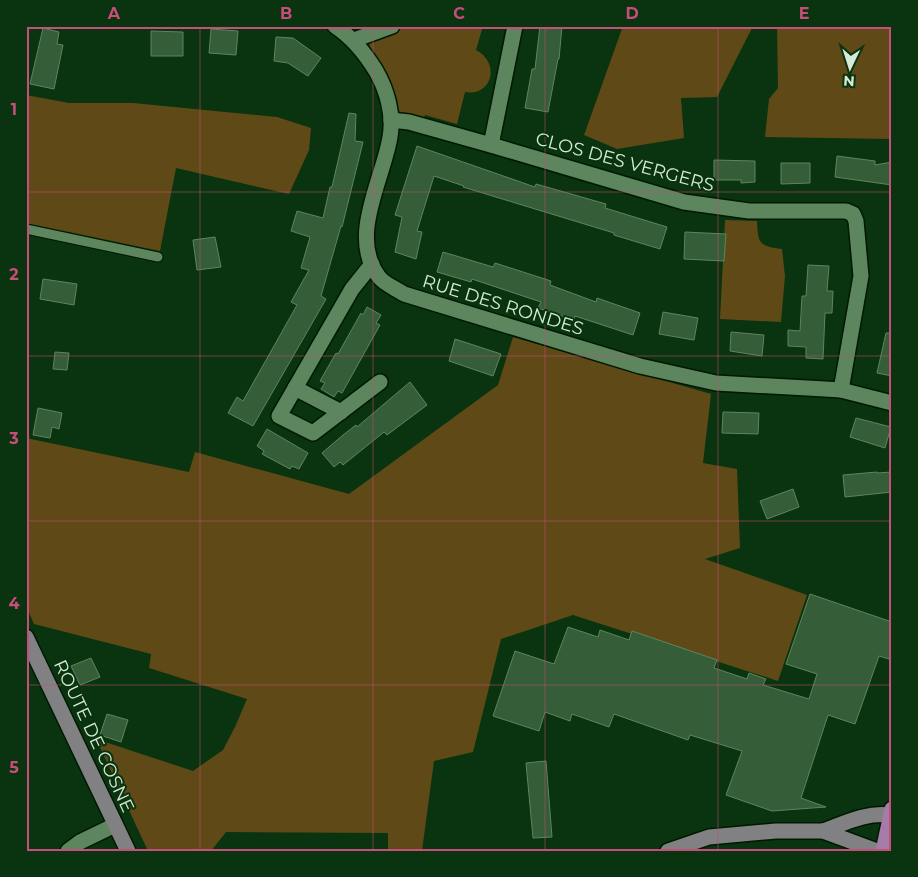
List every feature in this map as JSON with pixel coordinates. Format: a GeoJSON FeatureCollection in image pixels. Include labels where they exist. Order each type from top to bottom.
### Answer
{"type":"FeatureCollection","features":[{"type":"Feature","properties":{"kind":"main road","name":"ROUTE DE COSNE"},"geometry":{"type":"LineString","coordinates":[[26,637],[128,851]]}},
{"type":"Feature","properties":{"kind":"main road"},"geometry":{"type":"LineString","coordinates":[[823,831],[866,814],[891,812],[883,851]]}},
{"type":"Feature","properties":{"kind":"main road"},"geometry":{"type":"LineString","coordinates":[[668,851],[709,837],[776,831],[823,831],[878,851]]}},
{"type":"Feature","properties":{"kind":"street","name":"RUE DES RONDES"},"geometry":{"type":"LineString","coordinates":[[335,26],[354,40],[380,78],[391,120],[390,137],[367,225],[366,243],[372,264],[380,278],[404,294],[640,366],[716,383],[841,390],[892,403]]}},
{"type":"Feature","properties":{"kind":"street"},"geometry":{"type":"LineString","coordinates":[[354,40],[392,26]]}},
{"type":"Feature","properties":{"kind":"street"},"geometry":{"type":"LineString","coordinates":[[491,145],[515,26]]}},
{"type":"Feature","properties":{"kind":"street","name":"CLOS DES VERGERS"},"geometry":{"type":"LineString","coordinates":[[391,120],[409,122],[684,202],[749,211],[846,211],[853,214],[856,221],[861,276],[841,390]]}},
{"type":"Feature","properties":{"kind":"street"},"geometry":{"type":"LineString","coordinates":[[372,264],[352,289],[279,416],[313,433],[380,382]]}},
{"type":"Feature","properties":{"kind":"street"},"geometry":{"type":"LineString","coordinates":[[295,388],[341,412]]}},
{"type":"Feature","properties":{"kind":"street"},"geometry":{"type":"LineString","coordinates":[[68,851],[80,842],[115,825]]}},
{"type":"Feature","properties":{"kind":"lane"},"geometry":{"type":"LineString","coordinates":[[26,229],[158,257]]}},
{"type":"Feature","properties":{"kind":"shaded area"},"geometry":{"type":"Polygon","coordinates":[[[408,26],[483,26],[476,50],[489,63],[491,70],[490,78],[482,89],[474,92],[465,92],[457,124],[425,115],[423,121],[405,116],[397,110],[369,44],[375,35],[408,26]]]}},
{"type":"Feature","properties":{"kind":"shaded area"},"geometry":{"type":"Polygon","coordinates":[[[623,26],[753,26],[717,97],[681,98],[684,138],[617,149],[584,135],[623,26]]]}},
{"type":"Feature","properties":{"kind":"shaded area"},"geometry":{"type":"Polygon","coordinates":[[[777,26],[892,26],[892,139],[765,137],[769,99],[778,88],[777,26]]]}},
{"type":"Feature","properties":{"kind":"shaded area"},"geometry":{"type":"Polygon","coordinates":[[[26,95],[69,103],[133,103],[277,117],[311,128],[309,150],[289,194],[176,168],[160,251],[26,223],[26,95]]]}},
{"type":"Feature","properties":{"kind":"shaded area"},"geometry":{"type":"Polygon","coordinates":[[[725,220],[757,221],[758,235],[761,242],[769,247],[782,249],[785,276],[781,322],[720,319],[725,220]]]}},
{"type":"Feature","properties":{"kind":"shaded area"},"geometry":{"type":"Polygon","coordinates":[[[513,337],[711,394],[703,463],[737,469],[740,548],[705,559],[807,595],[778,681],[573,615],[501,639],[473,752],[434,761],[422,851],[388,851],[388,833],[226,832],[211,851],[148,851],[96,739],[193,771],[223,750],[247,699],[149,668],[151,654],[34,624],[26,606],[26,438],[189,472],[195,452],[349,494],[498,385],[513,337]]]}},
{"type":"Feature","properties":{"kind":"building"},"geometry":{"type":"Polygon","coordinates":[[[540,26],[562,26],[559,59],[548,112],[525,108],[532,69],[535,69],[540,26]]]}},
{"type":"Feature","properties":{"kind":"building"},"geometry":{"type":"Polygon","coordinates":[[[43,28],[59,32],[57,44],[63,45],[54,89],[30,84],[43,28]]]}},
{"type":"Feature","properties":{"kind":"building"},"geometry":{"type":"Polygon","coordinates":[[[211,29],[238,31],[236,55],[209,53],[211,29]]]}},
{"type":"Feature","properties":{"kind":"building"},"geometry":{"type":"Polygon","coordinates":[[[151,31],[183,32],[183,56],[151,56],[151,31]]]}},
{"type":"Feature","properties":{"kind":"building"},"geometry":{"type":"Polygon","coordinates":[[[276,37],[293,38],[321,58],[308,76],[288,63],[274,61],[276,37]]]}},
{"type":"Feature","properties":{"kind":"building"},"geometry":{"type":"Polygon","coordinates":[[[349,113],[356,114],[355,141],[363,142],[342,227],[321,296],[326,299],[253,426],[228,413],[237,397],[243,401],[297,305],[291,302],[309,270],[301,268],[310,237],[291,231],[297,211],[323,218],[349,113]]]}},
{"type":"Feature","properties":{"kind":"building"},"geometry":{"type":"Polygon","coordinates":[[[417,146],[535,187],[536,184],[606,204],[605,208],[667,227],[660,249],[463,187],[434,176],[417,231],[422,232],[416,259],[395,252],[402,217],[395,215],[417,146]]]}},
{"type":"Feature","properties":{"kind":"building"},"geometry":{"type":"Polygon","coordinates":[[[837,156],[875,161],[875,165],[892,162],[892,185],[835,177],[837,156]]]}},
{"type":"Feature","properties":{"kind":"building"},"geometry":{"type":"Polygon","coordinates":[[[714,160],[755,161],[755,182],[741,183],[741,180],[714,180],[714,160]]]}},
{"type":"Feature","properties":{"kind":"building"},"geometry":{"type":"Polygon","coordinates":[[[781,163],[810,163],[810,183],[781,184],[781,163]]]}},
{"type":"Feature","properties":{"kind":"building"},"geometry":{"type":"Polygon","coordinates":[[[685,232],[726,234],[724,261],[684,259],[685,232]]]}},
{"type":"Feature","properties":{"kind":"building"},"geometry":{"type":"Polygon","coordinates":[[[215,237],[221,267],[197,270],[193,240],[215,237]]]}},
{"type":"Feature","properties":{"kind":"building"},"geometry":{"type":"Polygon","coordinates":[[[443,252],[493,267],[495,263],[551,281],[550,285],[596,302],[597,298],[640,313],[633,335],[575,316],[574,320],[538,308],[541,302],[472,279],[471,282],[437,272],[443,252]]]}},
{"type":"Feature","properties":{"kind":"building"},"geometry":{"type":"Polygon","coordinates":[[[808,265],[829,266],[827,291],[833,291],[832,313],[825,313],[823,359],[806,358],[806,347],[788,346],[788,330],[800,331],[802,296],[806,296],[808,265]]]}},
{"type":"Feature","properties":{"kind":"building"},"geometry":{"type":"Polygon","coordinates":[[[43,279],[77,284],[74,305],[40,299],[43,279]]]}},
{"type":"Feature","properties":{"kind":"building"},"geometry":{"type":"Polygon","coordinates":[[[367,307],[381,315],[376,323],[380,325],[342,393],[338,391],[334,397],[321,389],[325,383],[320,381],[361,313],[363,315],[367,307]]]}},
{"type":"Feature","properties":{"kind":"building"},"geometry":{"type":"Polygon","coordinates":[[[663,312],[698,318],[694,340],[659,334],[663,312]]]}},
{"type":"Feature","properties":{"kind":"building"},"geometry":{"type":"Polygon","coordinates":[[[731,332],[764,335],[762,356],[730,351],[731,332]]]}},
{"type":"Feature","properties":{"kind":"building"},"geometry":{"type":"Polygon","coordinates":[[[886,333],[892,333],[892,376],[877,373],[886,333]]]}},
{"type":"Feature","properties":{"kind":"building"},"geometry":{"type":"Polygon","coordinates":[[[455,339],[501,354],[493,376],[449,361],[455,339]]]}},
{"type":"Feature","properties":{"kind":"building"},"geometry":{"type":"Polygon","coordinates":[[[55,352],[69,353],[67,370],[53,369],[55,352]]]}},
{"type":"Feature","properties":{"kind":"building"},"geometry":{"type":"Polygon","coordinates":[[[410,382],[427,405],[387,435],[384,432],[343,465],[340,462],[334,467],[322,453],[356,425],[357,427],[410,382]]]}},
{"type":"Feature","properties":{"kind":"building"},"geometry":{"type":"Polygon","coordinates":[[[38,408],[62,413],[59,429],[52,427],[50,438],[33,435],[38,408]]]}},
{"type":"Feature","properties":{"kind":"building"},"geometry":{"type":"Polygon","coordinates":[[[723,412],[759,413],[758,434],[722,433],[723,412]]]}},
{"type":"Feature","properties":{"kind":"building"},"geometry":{"type":"Polygon","coordinates":[[[856,418],[891,427],[885,448],[850,437],[856,418]]]}},
{"type":"Feature","properties":{"kind":"building"},"geometry":{"type":"Polygon","coordinates":[[[267,429],[308,453],[299,469],[292,466],[290,469],[262,454],[264,451],[257,446],[267,429]]]}},
{"type":"Feature","properties":{"kind":"building"},"geometry":{"type":"Polygon","coordinates":[[[892,472],[892,492],[845,497],[843,475],[892,472]]]}},
{"type":"Feature","properties":{"kind":"building"},"geometry":{"type":"Polygon","coordinates":[[[793,489],[799,507],[767,519],[760,501],[793,489]]]}},
{"type":"Feature","properties":{"kind":"building"},"geometry":{"type":"Polygon","coordinates":[[[810,594],[892,622],[892,652],[889,659],[879,656],[855,724],[828,715],[801,798],[826,807],[772,811],[726,795],[742,751],[690,735],[688,740],[614,714],[609,727],[572,714],[570,721],[545,712],[539,731],[493,716],[515,651],[554,664],[568,627],[598,637],[600,630],[629,640],[632,631],[717,660],[714,668],[747,679],[749,673],[766,679],[763,685],[809,699],[817,674],[786,664],[810,594]]]}},
{"type":"Feature","properties":{"kind":"building"},"geometry":{"type":"Polygon","coordinates":[[[91,658],[100,677],[80,685],[71,666],[91,658]]]}},
{"type":"Feature","properties":{"kind":"building"},"geometry":{"type":"Polygon","coordinates":[[[107,714],[128,720],[121,742],[100,735],[107,714]]]}},
{"type":"Feature","properties":{"kind":"building"},"geometry":{"type":"Polygon","coordinates":[[[546,761],[552,837],[533,838],[526,763],[546,761]]]}}]}
